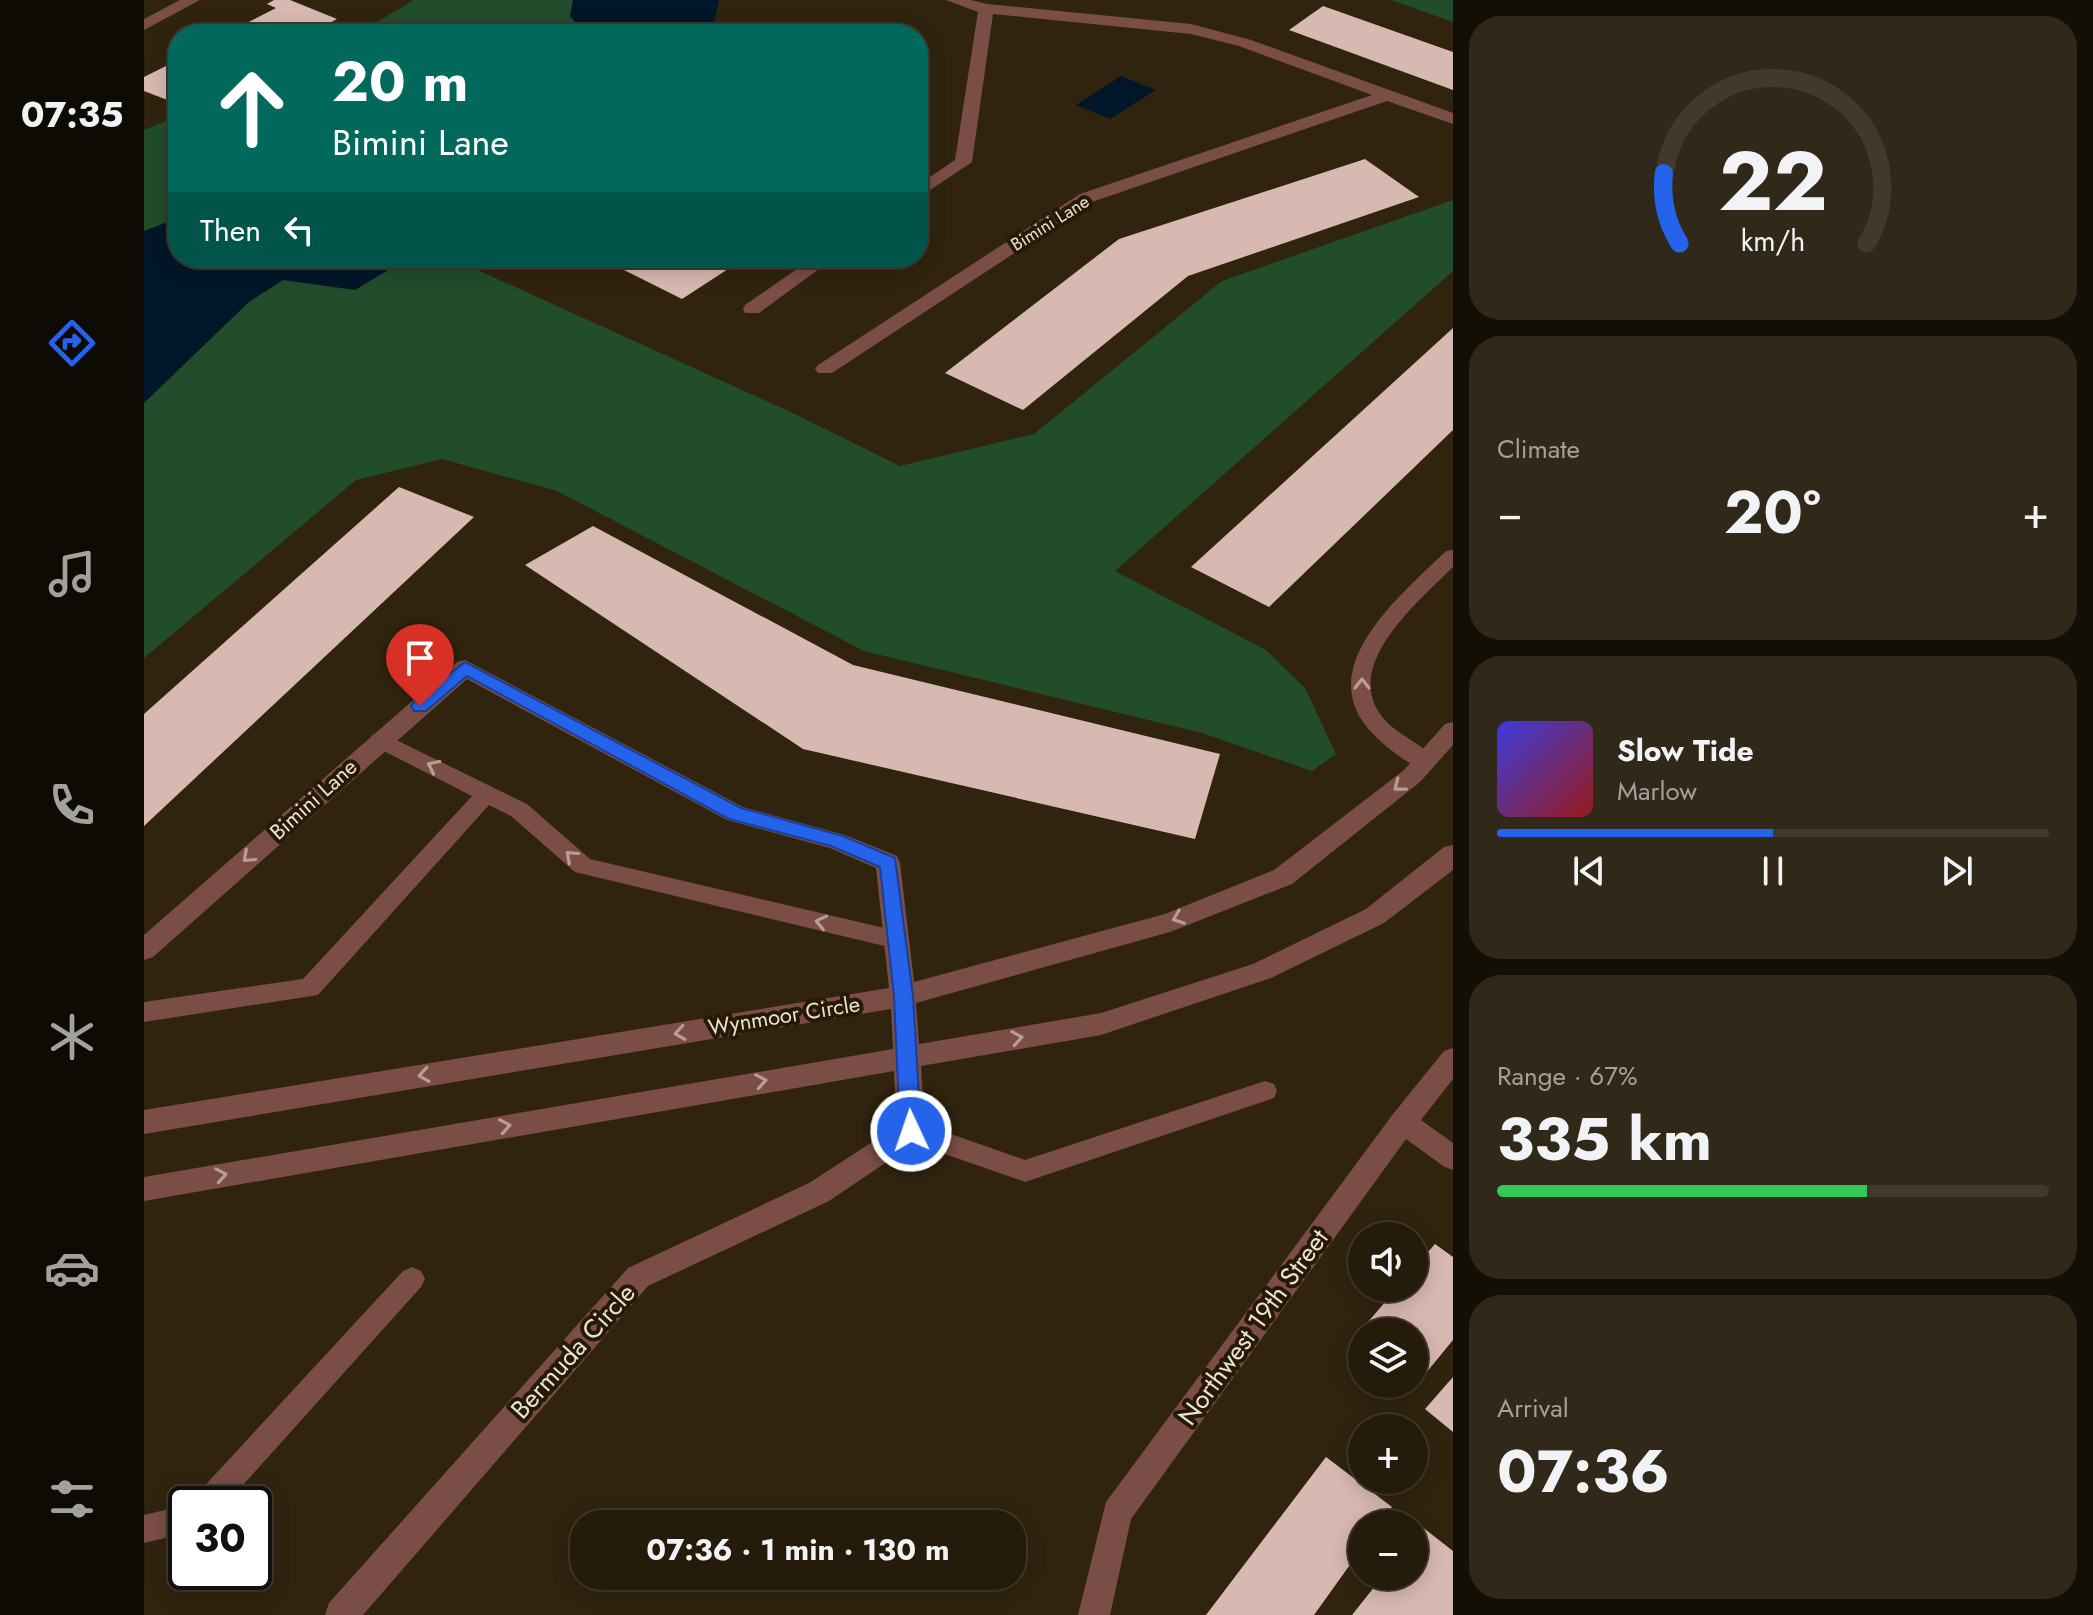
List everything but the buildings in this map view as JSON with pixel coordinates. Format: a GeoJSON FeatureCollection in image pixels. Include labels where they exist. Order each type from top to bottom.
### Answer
{"type":"FeatureCollection","features":[{"type":"Feature","properties":{"kind":"street"},"geometry":{"type":"LineString","coordinates":[[144,25],[192,0]]}},
{"type":"Feature","properties":{"kind":"street"},"geometry":{"type":"LineString","coordinates":[[954,0],[986,9],[1191,29],[1245,43],[1453,119]]}},
{"type":"Feature","properties":{"kind":"street"},"geometry":{"type":"LineString","coordinates":[[928,186],[963,162],[986,9]]}},
{"type":"Feature","properties":{"kind":"street","name":"Bimini Lane"},"geometry":{"type":"LineString","coordinates":[[825,369],[1086,198],[1388,95]]}},
{"type":"Feature","properties":{"kind":"street"},"geometry":{"type":"LineString","coordinates":[[752,309],[811,268]]}},
{"type":"Feature","properties":{"kind":"street","name":"Bimini Lane"},"geometry":{"type":"LineString","coordinates":[[144,950],[465,668],[736,814],[836,841],[888,863],[903,996]]}},
{"type":"Feature","properties":{"kind":"street","name":"Wynmoor Circle"},"geometry":{"type":"LineString","coordinates":[[144,1122],[903,996],[1170,922],[1283,877],[1412,776],[1453,730]]}},
{"type":"Feature","properties":{"kind":"street"},"geometry":{"type":"LineString","coordinates":[[144,1189],[1101,1024],[1262,971],[1375,916],[1453,854]]}},
{"type":"Feature","properties":{"kind":"street"},"geometry":{"type":"LineString","coordinates":[[903,996],[911,1131]]}},
{"type":"Feature","properties":{"kind":"street","name":"Northwest 19th Street"},"geometry":{"type":"LineString","coordinates":[[1094,1615],[1117,1513],[1403,1122],[1453,1059]]}},
{"type":"Feature","properties":{"kind":"street"},"geometry":{"type":"LineString","coordinates":[[1403,1122],[1453,1158]]}},
{"type":"Feature","properties":{"kind":"street","name":"Bermuda Circle"},"geometry":{"type":"LineString","coordinates":[[341,1615],[638,1277],[819,1192],[911,1131]]}},
{"type":"Feature","properties":{"kind":"lane"},"geometry":{"type":"LineString","coordinates":[[1425,762],[1386,734],[1370,717],[1360,692],[1364,656],[1390,620],[1453,556]]}},
{"type":"Feature","properties":{"kind":"lane"},"geometry":{"type":"LineString","coordinates":[[380,740],[519,810],[583,866],[897,940]]}},
{"type":"Feature","properties":{"kind":"lane"},"geometry":{"type":"LineString","coordinates":[[144,1012],[310,988],[487,793]]}},
{"type":"Feature","properties":{"kind":"lane"},"geometry":{"type":"LineString","coordinates":[[911,1131],[1025,1171],[1265,1091]]}},
{"type":"Feature","properties":{"kind":"lane"},"geometry":{"type":"LineString","coordinates":[[223,1486],[412,1279]]}},
{"type":"Feature","properties":{"kind":"lane"},"geometry":{"type":"LineString","coordinates":[[144,1529],[168,1523]]}},
{"type":"Feature","properties":{"kind":"green space"},"geometry":{"type":"Polygon","coordinates":[[[414,0],[651,0],[655,24],[374,24],[414,0]]]}},
{"type":"Feature","properties":{"kind":"green space"},"geometry":{"type":"Polygon","coordinates":[[[1391,0],[1453,0],[1453,22],[1391,0]]]}},
{"type":"Feature","properties":{"kind":"green space"},"geometry":{"type":"Polygon","coordinates":[[[168,120],[168,268],[477,268],[797,415],[900,466],[1034,434],[1222,281],[1453,200],[1453,271],[1115,571],[1266,650],[1305,688],[1336,754],[1312,771],[1202,733],[864,651],[557,491],[442,459],[356,480],[144,658],[144,130],[168,120]]]}},
{"type":"Feature","properties":{"kind":"water"},"geometry":{"type":"Polygon","coordinates":[[[573,0],[719,0],[714,24],[577,24],[570,16],[573,0]]]}},
{"type":"Feature","properties":{"kind":"water"},"geometry":{"type":"Polygon","coordinates":[[[1121,76],[1156,90],[1110,119],[1076,105],[1121,76]]]}},
{"type":"Feature","properties":{"kind":"water"},"geometry":{"type":"Polygon","coordinates":[[[168,222],[168,268],[391,268],[355,290],[283,280],[249,302],[144,403],[144,231],[168,222]]]}},
{"type":"Feature","properties":{"kind":"route"},"geometry":{"type":"LineString","coordinates":[[420,706],[465,668],[736,814],[836,841],[888,863],[903,996],[911,1131]]}}]}
